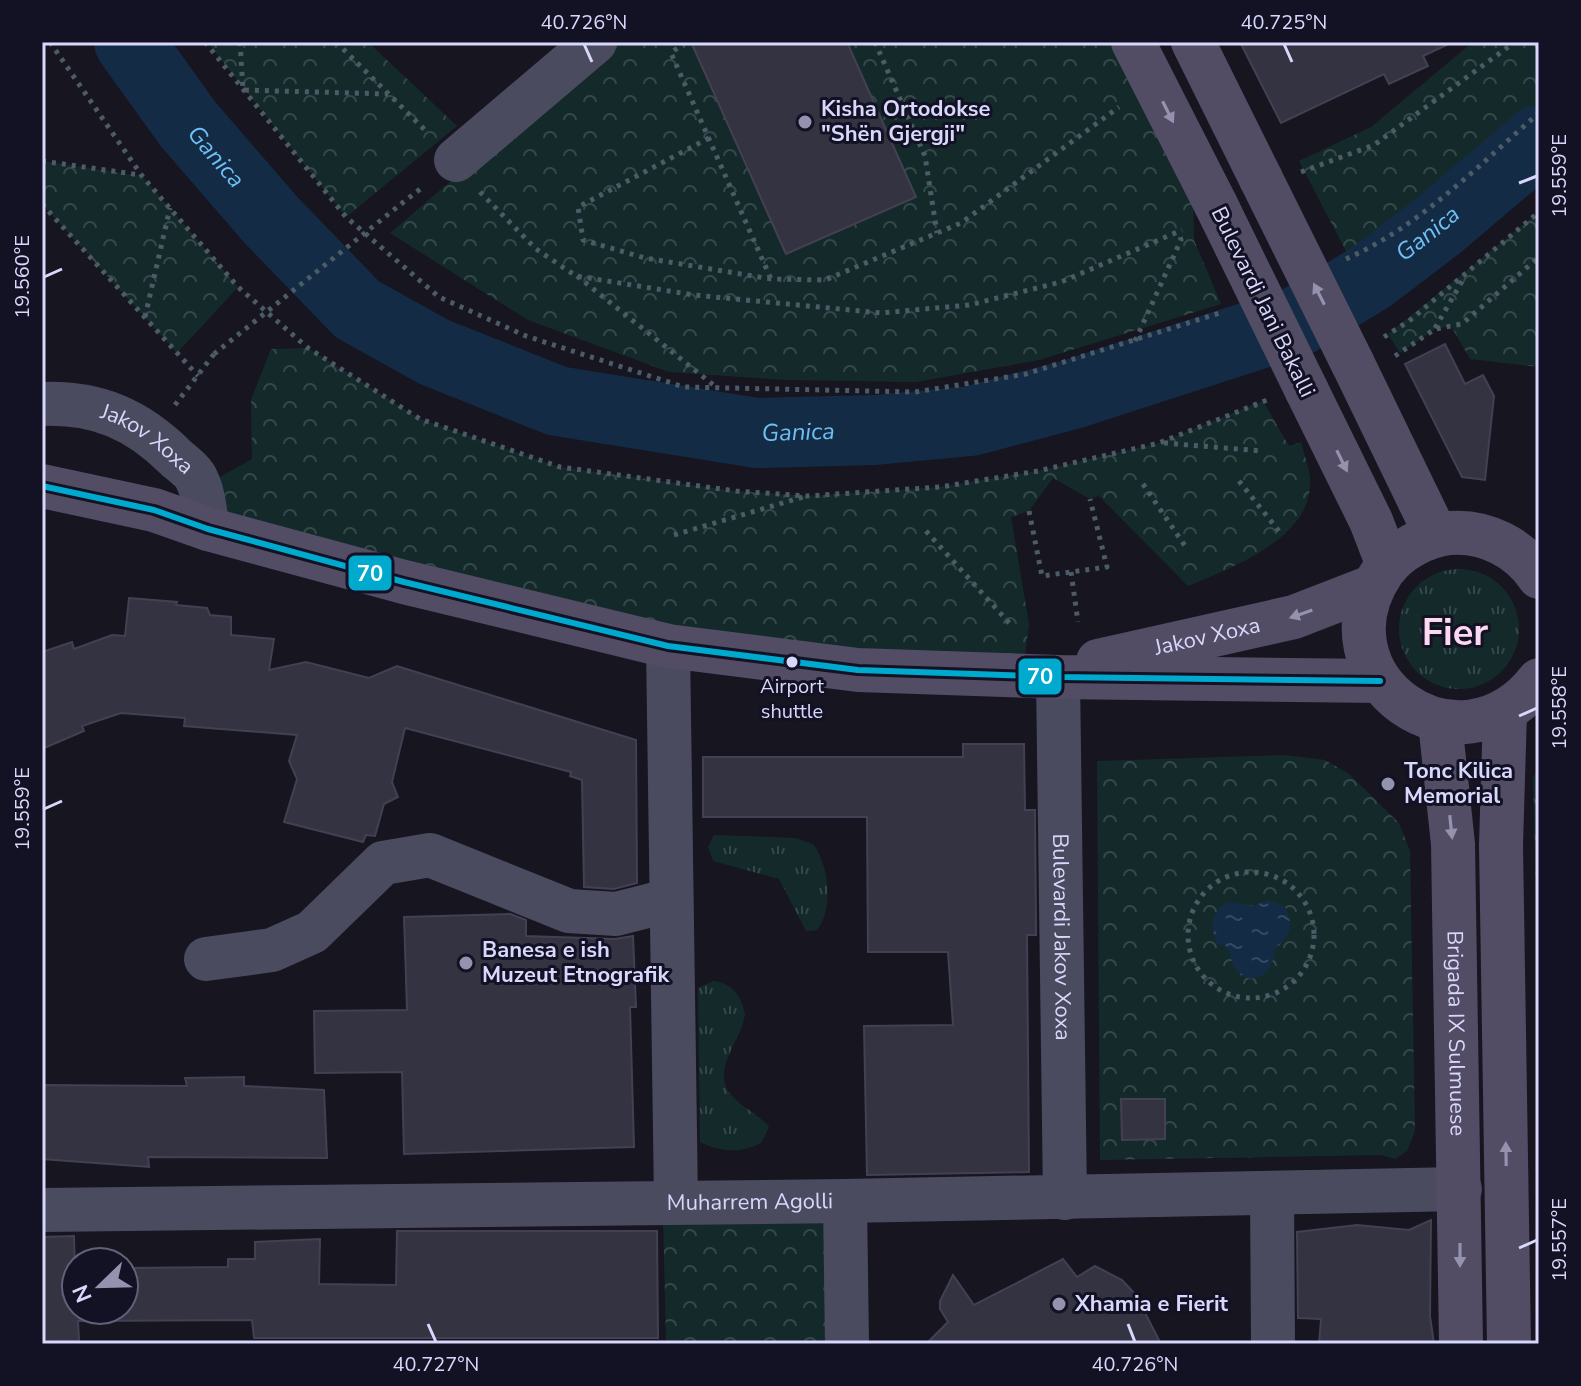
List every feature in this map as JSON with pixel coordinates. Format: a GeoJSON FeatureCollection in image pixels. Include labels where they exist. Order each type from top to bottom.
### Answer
{"type":"FeatureCollection","features":[{"type":"Feature","properties":{"kind":"main road","name":"Bulevardi Jani Bakalli"},"geometry":{"type":"LineString","coordinates":[[1133,42],[1213,200],[1292,394],[1371,521],[1381,575]]}},
{"type":"Feature","properties":{"kind":"main road"},"geometry":{"type":"LineString","coordinates":[[1193,42],[1261,179],[1365,353],[1436,535],[1479,535],[1503,544],[1524,558],[1539,577]]}},
{"type":"Feature","properties":{"kind":"main road","name":"Jakov Xoxa"},"geometry":{"type":"LineString","coordinates":[[42,486],[154,510],[208,529],[532,615],[668,646],[858,670],[1380,681]]}},
{"type":"Feature","properties":{"kind":"main road","name":"Jakov Xoxa"},"geometry":{"type":"LineString","coordinates":[[1048,676],[1294,617],[1381,575],[1407,548],[1436,535]]}},
{"type":"Feature","properties":{"kind":"main road"},"geometry":{"type":"LineString","coordinates":[[1381,575],[1364,629],[1369,659],[1380,681],[1396,700],[1440,722],[1471,722],[1505,712],[1539,680]]}},
{"type":"Feature","properties":{"kind":"main road"},"geometry":{"type":"LineString","coordinates":[[1505,712],[1501,845],[1509,1344]]}},
{"type":"Feature","properties":{"kind":"main road","name":"Brigada IX Sulmuese"},"geometry":{"type":"LineString","coordinates":[[1440,722],[1453,844],[1461,1344]]}},
{"type":"Feature","properties":{"kind":"street"},"geometry":{"type":"LineString","coordinates":[[456,160],[595,42]]}},
{"type":"Feature","properties":{"kind":"street","name":"Jakov Xoxa"},"geometry":{"type":"LineString","coordinates":[[42,404],[70,403],[97,408],[128,419],[152,434],[197,479],[208,529]]}},
{"type":"Feature","properties":{"kind":"street"},"geometry":{"type":"LineString","coordinates":[[668,646],[676,1202]]}},
{"type":"Feature","properties":{"kind":"street","name":"Bulevardi Jakov Xoxa"},"geometry":{"type":"LineString","coordinates":[[1048,676],[1065,1198]]}},
{"type":"Feature","properties":{"kind":"street"},"geometry":{"type":"LineString","coordinates":[[206,959],[272,950],[312,932],[383,863],[430,855],[569,911],[616,914],[671,900]]}},
{"type":"Feature","properties":{"kind":"street","name":"Muharrem Agolli"},"geometry":{"type":"LineString","coordinates":[[42,1210],[1065,1198],[1460,1189]]}},
{"type":"Feature","properties":{"kind":"street"},"geometry":{"type":"LineString","coordinates":[[1272,1194],[1273,1344]]}},
{"type":"Feature","properties":{"kind":"street"},"geometry":{"type":"LineString","coordinates":[[845,1201],[847,1344]]}},
{"type":"Feature","properties":{"kind":"path"},"geometry":{"type":"LineString","coordinates":[[50,42],[142,176],[238,287],[308,348],[420,419],[560,467],[736,491],[807,496],[940,487],[1038,471],[1159,443],[1292,394]]}},
{"type":"Feature","properties":{"kind":"path"},"geometry":{"type":"LineString","coordinates":[[205,42],[346,217],[439,297],[526,336],[684,387],[915,392],[1026,374],[1226,311]]}},
{"type":"Feature","properties":{"kind":"path"},"geometry":{"type":"LineString","coordinates":[[240,42],[243,90]]}},
{"type":"Feature","properties":{"kind":"path"},"geometry":{"type":"LineString","coordinates":[[336,42],[456,160],[468,180],[536,249],[576,276],[716,388]]}},
{"type":"Feature","properties":{"kind":"path"},"geometry":{"type":"LineString","coordinates":[[685,42],[671,53],[771,279]]}},
{"type":"Feature","properties":{"kind":"path"},"geometry":{"type":"LineString","coordinates":[[875,42],[925,156],[937,233]]}},
{"type":"Feature","properties":{"kind":"path"},"geometry":{"type":"LineString","coordinates":[[1261,179],[1302,171],[1374,145],[1515,42]]}},
{"type":"Feature","properties":{"kind":"path"},"geometry":{"type":"LineString","coordinates":[[709,138],[578,207],[583,240],[645,258],[771,279],[825,280],[961,223],[1123,103],[1155,87]]}},
{"type":"Feature","properties":{"kind":"path"},"geometry":{"type":"LineString","coordinates":[[243,90],[389,94]]}},
{"type":"Feature","properties":{"kind":"path"},"geometry":{"type":"LineString","coordinates":[[1335,263],[1373,247],[1434,203],[1539,113]]}},
{"type":"Feature","properties":{"kind":"path"},"geometry":{"type":"LineString","coordinates":[[42,161],[142,176]]}},
{"type":"Feature","properties":{"kind":"path"},"geometry":{"type":"LineString","coordinates":[[576,276],[694,295],[881,313],[969,305],[1061,282],[1179,232],[1201,222],[1213,200]]}},
{"type":"Feature","properties":{"kind":"path"},"geometry":{"type":"LineString","coordinates":[[42,204],[198,376]]}},
{"type":"Feature","properties":{"kind":"path"},"geometry":{"type":"LineString","coordinates":[[152,434],[214,354],[401,204]]}},
{"type":"Feature","properties":{"kind":"path"},"geometry":{"type":"LineString","coordinates":[[145,318],[170,208]]}},
{"type":"Feature","properties":{"kind":"path"},"geometry":{"type":"LineString","coordinates":[[1365,353],[1539,212]]}},
{"type":"Feature","properties":{"kind":"path"},"geometry":{"type":"LineString","coordinates":[[1134,342],[1181,240],[1179,232]]}},
{"type":"Feature","properties":{"kind":"path"},"geometry":{"type":"LineString","coordinates":[[1466,274],[1435,329],[1462,324],[1539,257]]}},
{"type":"Feature","properties":{"kind":"path"},"geometry":{"type":"LineString","coordinates":[[1159,443],[1262,451]]}},
{"type":"Feature","properties":{"kind":"path"},"geometry":{"type":"LineString","coordinates":[[1239,481],[1282,535]]}},
{"type":"Feature","properties":{"kind":"path"},"geometry":{"type":"LineString","coordinates":[[1143,484],[1185,546]]}},
{"type":"Feature","properties":{"kind":"path"},"geometry":{"type":"LineString","coordinates":[[674,535],[807,496]]}},
{"type":"Feature","properties":{"kind":"path"},"geometry":{"type":"LineString","coordinates":[[1029,511],[1042,576],[1107,567],[1090,499]]}},
{"type":"Feature","properties":{"kind":"path"},"geometry":{"type":"LineString","coordinates":[[926,531],[1011,625]]}},
{"type":"Feature","properties":{"kind":"path"},"geometry":{"type":"LineString","coordinates":[[1071,571],[1078,622]]}},
{"type":"Feature","properties":{"kind":"path"},"geometry":{"type":"LineString","coordinates":[[1247,871],[1265,873],[1296,890],[1307,904],[1314,930],[1310,956],[1302,972],[1290,985],[1257,998],[1240,997],[1208,981],[1197,967],[1188,941],[1191,916],[1201,896],[1214,883],[1247,871]]}},
{"type":"Feature","properties":{"kind":"green space"},"geometry":{"type":"Polygon","coordinates":[[[207,42],[368,42],[457,126],[346,217],[207,42]]]}},
{"type":"Feature","properties":{"kind":"green space"},"geometry":{"type":"Polygon","coordinates":[[[614,42],[1121,42],[1193,193],[1194,240],[1221,304],[1039,360],[916,382],[787,380],[669,372],[528,320],[390,233],[614,42]]]}},
{"type":"Feature","properties":{"kind":"green space"},"geometry":{"type":"Polygon","coordinates":[[[1473,42],[1539,42],[1539,113],[1425,211],[1349,257],[1299,161],[1371,127],[1473,42]]]}},
{"type":"Feature","properties":{"kind":"green space"},"geometry":{"type":"Polygon","coordinates":[[[42,161],[142,176],[238,287],[177,353],[42,204],[42,161]]]}},
{"type":"Feature","properties":{"kind":"green space"},"geometry":{"type":"Polygon","coordinates":[[[1539,212],[1539,367],[1470,359],[1451,326],[1435,329],[1400,353],[1388,334],[1539,212]]]}},
{"type":"Feature","properties":{"kind":"green space"},"geometry":{"type":"Polygon","coordinates":[[[308,348],[420,419],[559,467],[736,491],[807,496],[940,487],[1038,471],[1159,443],[1263,401],[1289,446],[1301,442],[1310,484],[1306,503],[1297,521],[1282,536],[1245,561],[1188,586],[1099,496],[1090,499],[1053,478],[1029,511],[1011,517],[1029,624],[1024,663],[675,638],[216,521],[215,480],[252,459],[251,400],[271,349],[308,348]]]}},
{"type":"Feature","properties":{"kind":"green space"},"geometry":{"type":"Polygon","coordinates":[[[1459,569],[1482,574],[1501,587],[1514,606],[1519,629],[1514,652],[1501,671],[1482,684],[1459,689],[1436,684],[1417,671],[1404,652],[1399,629],[1404,606],[1417,587],[1436,574],[1459,569]]]}},
{"type":"Feature","properties":{"kind":"green space"},"geometry":{"type":"Polygon","coordinates":[[[1286,755],[1325,760],[1349,774],[1399,823],[1410,851],[1415,1131],[1407,1151],[1395,1159],[1381,1155],[1100,1160],[1097,761],[1286,755]]]}},
{"type":"Feature","properties":{"kind":"green space"},"geometry":{"type":"Polygon","coordinates":[[[1539,769],[1539,1011],[1533,777],[1539,769]]]}},
{"type":"Feature","properties":{"kind":"green space"},"geometry":{"type":"Polygon","coordinates":[[[714,835],[795,838],[813,844],[823,864],[827,887],[826,910],[817,930],[806,931],[779,879],[713,861],[708,847],[714,835]]]}},
{"type":"Feature","properties":{"kind":"green space"},"geometry":{"type":"Polygon","coordinates":[[[713,981],[726,984],[735,992],[745,1014],[725,1068],[727,1088],[738,1102],[769,1127],[762,1142],[739,1150],[723,1150],[700,1142],[698,988],[713,981]]]}},
{"type":"Feature","properties":{"kind":"green space"},"geometry":{"type":"Polygon","coordinates":[[[856,1209],[858,1344],[569,1344],[666,1342],[663,1212],[856,1209]]]}},
{"type":"Feature","properties":{"kind":"water"},"geometry":{"type":"Polygon","coordinates":[[[1269,900],[1285,907],[1290,921],[1289,932],[1274,951],[1268,970],[1251,979],[1238,973],[1228,948],[1216,942],[1214,919],[1219,909],[1228,902],[1253,906],[1269,900]]]}},
{"type":"Feature","properties":{"kind":"building","name":"Kisha Ortodokse \"Shën Gjergji\""},"geometry":{"type":"Polygon","coordinates":[[[691,42],[847,42],[916,197],[786,254],[691,42]]]}},
{"type":"Feature","properties":{"kind":"building"},"geometry":{"type":"Polygon","coordinates":[[[1240,42],[1453,42],[1423,56],[1428,66],[1389,84],[1384,74],[1281,123],[1240,42]]]}},
{"type":"Feature","properties":{"kind":"building"},"geometry":{"type":"Polygon","coordinates":[[[1445,344],[1465,384],[1483,375],[1494,396],[1485,480],[1462,477],[1405,364],[1445,344]]]}},
{"type":"Feature","properties":{"kind":"building"},"geometry":{"type":"Polygon","coordinates":[[[129,598],[207,608],[210,615],[231,617],[231,635],[274,639],[269,670],[306,662],[369,678],[397,666],[636,740],[637,883],[614,889],[584,887],[582,780],[570,776],[571,772],[405,728],[392,782],[398,797],[384,804],[375,836],[366,835],[363,842],[284,822],[297,779],[289,761],[297,735],[184,726],[185,718],[121,713],[82,726],[84,731],[42,749],[42,652],[72,642],[74,649],[112,635],[125,636],[129,598]]]}},
{"type":"Feature","properties":{"kind":"building"},"geometry":{"type":"Polygon","coordinates":[[[963,744],[1024,744],[1025,810],[1035,810],[1036,935],[1027,935],[1029,1172],[867,1175],[864,1026],[953,1025],[948,952],[868,952],[867,817],[703,817],[703,757],[963,757],[963,744]]]}},
{"type":"Feature","properties":{"kind":"building"},"geometry":{"type":"Polygon","coordinates":[[[510,914],[526,920],[526,936],[615,939],[633,936],[636,1007],[630,1007],[634,1147],[404,1154],[402,1072],[315,1073],[314,1011],[407,1010],[404,917],[510,914]]]}},
{"type":"Feature","properties":{"kind":"building"},"geometry":{"type":"Polygon","coordinates":[[[244,1077],[244,1086],[324,1090],[327,1158],[148,1157],[149,1167],[42,1159],[42,1085],[187,1086],[185,1078],[244,1077]]]}},
{"type":"Feature","properties":{"kind":"building"},"geometry":{"type":"Polygon","coordinates":[[[1121,1099],[1165,1099],[1165,1139],[1122,1140],[1121,1099]]]}},
{"type":"Feature","properties":{"kind":"building"},"geometry":{"type":"Polygon","coordinates":[[[1431,1220],[1430,1316],[1434,1344],[1319,1344],[1321,1319],[1298,1318],[1297,1232],[1357,1225],[1409,1230],[1431,1220]]]}},
{"type":"Feature","properties":{"kind":"building"},"geometry":{"type":"Polygon","coordinates":[[[397,1231],[657,1231],[658,1338],[254,1338],[252,1320],[140,1321],[140,1268],[228,1267],[228,1259],[255,1259],[255,1242],[320,1239],[319,1284],[396,1285],[397,1231]]]}},
{"type":"Feature","properties":{"kind":"building"},"geometry":{"type":"Polygon","coordinates":[[[74,1236],[74,1246],[60,1246],[60,1326],[78,1326],[79,1341],[42,1342],[42,1237],[74,1236]]]}},
{"type":"Feature","properties":{"kind":"building","name":"Xhamia e Fierit"},"geometry":{"type":"Polygon","coordinates":[[[1063,1259],[1077,1277],[1095,1266],[1122,1280],[1136,1295],[1161,1344],[926,1344],[948,1322],[940,1309],[940,1301],[953,1275],[974,1305],[1063,1259]]]}},
{"type":"Feature","properties":{"kind":"waterway","name":"Ganica"},"geometry":{"type":"LineString","coordinates":[[129,42],[188,124],[271,220],[357,309],[434,352],[557,401],[757,433],[875,430],[971,421],[1073,394],[1298,321],[1371,277],[1439,225],[1539,140]]}},
{"type":"Feature","properties":{"kind":"transit line","name":"70"},"geometry":{"type":"LineString","coordinates":[[42,486],[154,510],[208,529],[404,582],[668,646],[858,670],[1058,677],[1380,681]]}},
{"type":"Feature","properties":{"kind":"place","name":"Kisha Ortodokse \"Shën Gjergji\""},"geometry":{"type":"Point","coordinates":[805,122]}},
{"type":"Feature","properties":{"kind":"place","name":"Airport shuttle"},"geometry":{"type":"Point","coordinates":[792,662]}},
{"type":"Feature","properties":{"kind":"place","name":"Tonc Kilica Memorial"},"geometry":{"type":"Point","coordinates":[1388,784]}},
{"type":"Feature","properties":{"kind":"place","name":"Banesa e ish Muzeut Etnografik"},"geometry":{"type":"Point","coordinates":[466,963]}},
{"type":"Feature","properties":{"kind":"place","name":"Xhamia e Fierit"},"geometry":{"type":"Point","coordinates":[1059,1304]}},
{"type":"Feature","properties":{"kind":"district","name":"Fier"},"geometry":{"type":"Point","coordinates":[1455,632]}}]}
